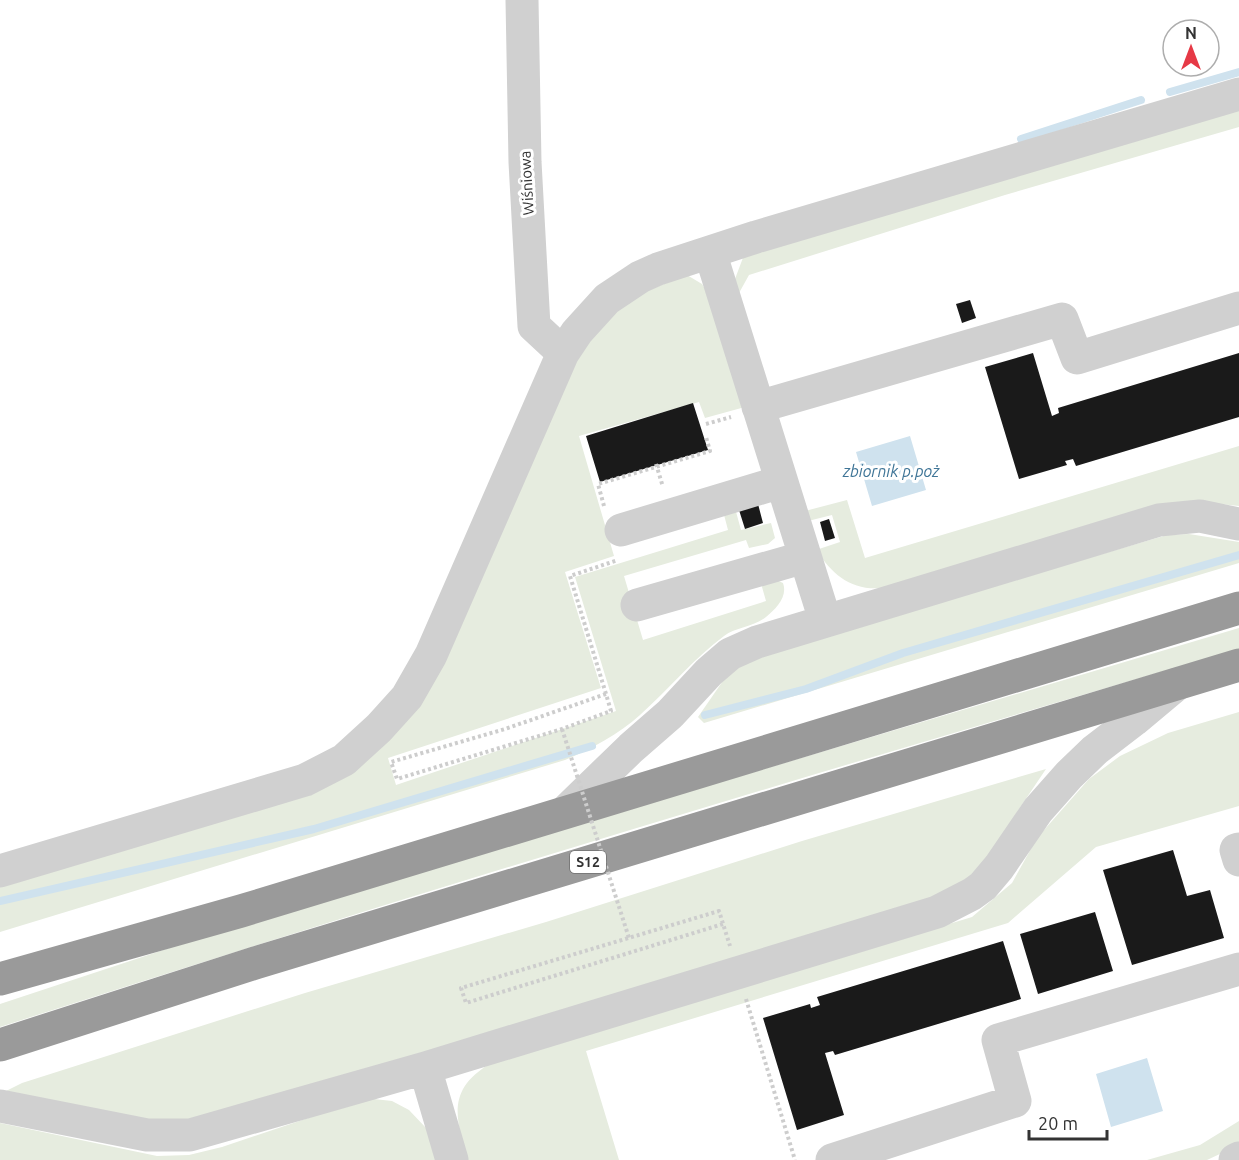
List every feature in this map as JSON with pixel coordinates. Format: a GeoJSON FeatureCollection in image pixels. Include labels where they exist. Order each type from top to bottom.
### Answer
{"type":"FeatureCollection","features":[{"type":"Feature","properties":{"kind":"highway"},"geometry":{"type":"LineString","coordinates":[[0,979],[241,911],[1239,608]]}},
{"type":"Feature","properties":{"kind":"highway","name":"S12"},"geometry":{"type":"LineString","coordinates":[[0,1045],[255,963],[1239,665]]}},
{"type":"Feature","properties":{"kind":"street","name":"Wiśniowa"},"geometry":{"type":"LineString","coordinates":[[522,0],[525,162],[534,326],[563,353]]}},
{"type":"Feature","properties":{"kind":"street"},"geometry":{"type":"LineString","coordinates":[[0,871],[304,780],[344,760],[379,728],[406,697],[431,655],[563,353],[576,332],[593,313],[623,287],[657,269],[710,252],[1239,94]]}},
{"type":"Feature","properties":{"kind":"street"},"geometry":{"type":"LineString","coordinates":[[710,252],[749,410],[781,482],[825,620]]}},
{"type":"Feature","properties":{"kind":"street"},"geometry":{"type":"LineString","coordinates":[[749,410],[1062,319],[1077,358],[1239,308]]}},
{"type":"Feature","properties":{"kind":"street"},"geometry":{"type":"LineString","coordinates":[[616,535],[781,482]]}},
{"type":"Feature","properties":{"kind":"street"},"geometry":{"type":"LineString","coordinates":[[566,811],[670,714],[709,672],[730,654],[757,642],[1159,520],[1200,516],[1239,524]]}},
{"type":"Feature","properties":{"kind":"street"},"geometry":{"type":"LineString","coordinates":[[637,605],[805,557]]}},
{"type":"Feature","properties":{"kind":"street"},"geometry":{"type":"LineString","coordinates":[[0,1106],[147,1135],[190,1135],[424,1068],[937,912],[972,894],[999,867],[1038,810],[1069,775],[1095,750],[1177,684]]}},
{"type":"Feature","properties":{"kind":"street"},"geometry":{"type":"LineString","coordinates":[[1239,849],[1236,850],[1239,860]]}},
{"type":"Feature","properties":{"kind":"street"},"geometry":{"type":"LineString","coordinates":[[832,1160],[1016,1101],[998,1040],[1239,969]]}},
{"type":"Feature","properties":{"kind":"street"},"geometry":{"type":"LineString","coordinates":[[424,1068],[452,1160]]}},
{"type":"Feature","properties":{"kind":"path"},"geometry":{"type":"LineString","coordinates":[[706,424],[749,410]]}},
{"type":"Feature","properties":{"kind":"path"},"geometry":{"type":"LineString","coordinates":[[606,694],[505,729],[391,762],[397,779],[562,729],[611,711],[606,694],[570,576],[616,535],[598,484],[710,451],[706,437]]}},
{"type":"Feature","properties":{"kind":"path"},"geometry":{"type":"LineString","coordinates":[[656,466],[663,488]]}},
{"type":"Feature","properties":{"kind":"path"},"geometry":{"type":"LineString","coordinates":[[562,729],[629,938]]}},
{"type":"Feature","properties":{"kind":"path"},"geometry":{"type":"LineString","coordinates":[[723,924],[466,1003],[461,988],[719,911],[738,972],[795,1160]]}},
{"type":"Feature","properties":{"kind":"shaded area"},"geometry":{"type":"Polygon","coordinates":[[[1239,104],[1239,127],[1005,195],[749,275],[739,293],[735,279],[744,255],[1239,104]]]}},
{"type":"Feature","properties":{"kind":"shaded area"},"geometry":{"type":"Polygon","coordinates":[[[687,275],[702,284],[712,300],[745,407],[705,418],[699,402],[579,436],[614,556],[565,572],[601,688],[388,758],[396,785],[616,711],[575,577],[728,530],[723,511],[735,508],[741,530],[771,523],[775,538],[768,544],[749,548],[746,540],[624,576],[643,640],[766,601],[760,580],[772,578],[783,583],[784,593],[774,610],[761,620],[724,636],[702,654],[640,715],[614,735],[565,760],[0,932],[0,881],[379,747],[578,355],[626,299],[687,275]]]}},
{"type":"Feature","properties":{"kind":"shaded area"},"geometry":{"type":"Polygon","coordinates":[[[1239,446],[1239,506],[1201,502],[883,588],[861,587],[836,574],[816,550],[840,542],[832,515],[808,521],[805,511],[847,500],[865,558],[1239,446]]]}},
{"type":"Feature","properties":{"kind":"shaded area"},"geometry":{"type":"Polygon","coordinates":[[[1189,534],[1239,542],[1239,563],[704,723],[698,717],[727,675],[758,655],[1167,535],[1189,534]]]}},
{"type":"Feature","properties":{"kind":"shaded area"},"geometry":{"type":"Polygon","coordinates":[[[1239,628],[1239,649],[618,834],[0,1027],[0,1004],[242,924],[1239,628]]]}},
{"type":"Feature","properties":{"kind":"shaded area"},"geometry":{"type":"Polygon","coordinates":[[[1239,712],[1239,806],[1096,847],[1008,923],[586,1051],[619,1160],[467,1160],[458,1118],[458,1106],[467,1084],[491,1063],[972,917],[1012,883],[1037,838],[1089,779],[1120,756],[1168,733],[1239,712]]]}},
{"type":"Feature","properties":{"kind":"shaded area"},"geometry":{"type":"Polygon","coordinates":[[[1046,769],[1017,812],[996,853],[952,893],[381,1068],[163,1126],[4,1092],[22,1083],[305,993],[1046,769]]]}},
{"type":"Feature","properties":{"kind":"shaded area"},"geometry":{"type":"Polygon","coordinates":[[[374,1099],[392,1101],[409,1110],[427,1129],[436,1160],[0,1160],[0,1123],[157,1156],[189,1155],[222,1147],[356,1102],[374,1099]]]}},
{"type":"Feature","properties":{"kind":"shaded area"},"geometry":{"type":"Polygon","coordinates":[[[1239,1121],[1239,1145],[1207,1160],[1147,1160],[1200,1145],[1239,1121]]]}},
{"type":"Feature","properties":{"kind":"water","name":"zbiornik p.poż"},"geometry":{"type":"Polygon","coordinates":[[[910,436],[926,490],[872,506],[856,452],[910,436]]]}},
{"type":"Feature","properties":{"kind":"water"},"geometry":{"type":"Polygon","coordinates":[[[1147,1058],[1163,1111],[1111,1127],[1096,1074],[1147,1058]]]}},
{"type":"Feature","properties":{"kind":"building"},"geometry":{"type":"Polygon","coordinates":[[[970,300],[976,318],[962,323],[956,304],[970,300]]]}},
{"type":"Feature","properties":{"kind":"building"},"geometry":{"type":"Polygon","coordinates":[[[1033,353],[1052,416],[1059,413],[1058,408],[1239,353],[1239,417],[1076,466],[1073,459],[1065,461],[1067,465],[1019,479],[985,367],[1033,353]]]}},
{"type":"Feature","properties":{"kind":"building"},"geometry":{"type":"Polygon","coordinates":[[[693,403],[708,450],[600,482],[586,436],[693,403]]]}},
{"type":"Feature","properties":{"kind":"building"},"geometry":{"type":"Polygon","coordinates":[[[758,504],[763,523],[745,529],[739,510],[758,504]]]}},
{"type":"Feature","properties":{"kind":"building"},"geometry":{"type":"Polygon","coordinates":[[[829,519],[835,538],[825,541],[820,522],[829,519]]]}},
{"type":"Feature","properties":{"kind":"building"},"geometry":{"type":"Polygon","coordinates":[[[1173,850],[1187,896],[1210,890],[1224,938],[1132,965],[1103,870],[1173,850]]]}},
{"type":"Feature","properties":{"kind":"building"},"geometry":{"type":"Polygon","coordinates":[[[1095,912],[1113,971],[1038,994],[1020,934],[1095,912]]]}},
{"type":"Feature","properties":{"kind":"building"},"geometry":{"type":"Polygon","coordinates":[[[1003,941],[1021,999],[835,1055],[833,1051],[825,1053],[844,1115],[797,1130],[763,1018],[810,1004],[811,1008],[820,1005],[817,997],[1003,941]]]}},
{"type":"Feature","properties":{"kind":"waterway"},"geometry":{"type":"LineString","coordinates":[[1170,92],[1239,72]]}},
{"type":"Feature","properties":{"kind":"waterway"},"geometry":{"type":"LineString","coordinates":[[1021,139],[1141,100]]}},
{"type":"Feature","properties":{"kind":"waterway"},"geometry":{"type":"LineString","coordinates":[[705,715],[806,689],[903,653],[1239,555]]}},
{"type":"Feature","properties":{"kind":"waterway"},"geometry":{"type":"LineString","coordinates":[[0,901],[314,829],[592,746]]}}]}
